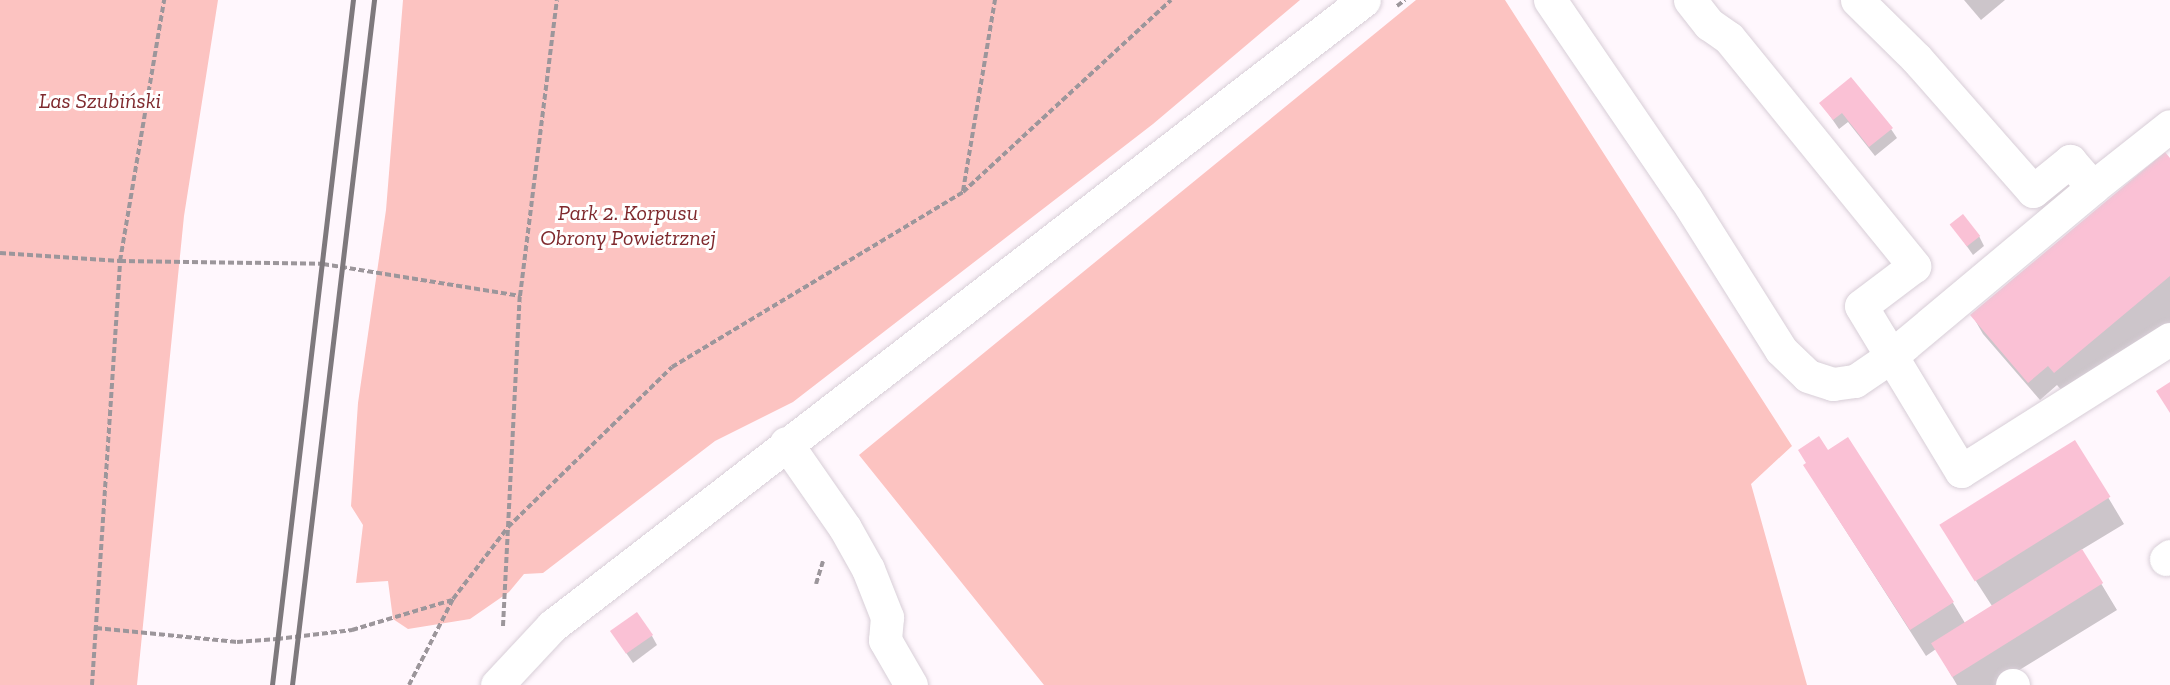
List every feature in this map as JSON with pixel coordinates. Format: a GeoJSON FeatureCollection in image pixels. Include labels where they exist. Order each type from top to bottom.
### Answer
{"type":"FeatureCollection","features":[{"type":"Feature","properties":{"kind":"street"},"geometry":{"type":"LineString","coordinates":[[497,685],[552,626],[786,443],[1364,0]]}},
{"type":"Feature","properties":{"kind":"street"},"geometry":{"type":"LineString","coordinates":[[1550,0],[1686,199],[1781,350],[1808,376],[1833,384],[1855,381],[1890,357],[2093,187],[2168,130]]}},
{"type":"Feature","properties":{"kind":"street"},"geometry":{"type":"LineString","coordinates":[[1690,0],[1709,24],[1729,38],[1914,266],[1861,306],[1890,357],[1962,471],[2170,339]]}},
{"type":"Feature","properties":{"kind":"street"},"geometry":{"type":"LineString","coordinates":[[1857,0],[1916,57],[2033,191],[2070,161],[2093,187]]}},
{"type":"Feature","properties":{"kind":"street"},"geometry":{"type":"LineString","coordinates":[[786,443],[845,528],[868,570],[887,617],[885,640],[911,685]]}},
{"type":"Feature","properties":{"kind":"path"},"geometry":{"type":"LineString","coordinates":[[92,685],[120,261],[164,0]]}},
{"type":"Feature","properties":{"kind":"path"},"geometry":{"type":"LineString","coordinates":[[503,627],[520,296],[556,0]]}},
{"type":"Feature","properties":{"kind":"path"},"geometry":{"type":"LineString","coordinates":[[963,192],[995,0]]}},
{"type":"Feature","properties":{"kind":"path"},"geometry":{"type":"LineString","coordinates":[[409,685],[453,599],[508,527],[672,367],[963,192],[1171,0]]}},
{"type":"Feature","properties":{"kind":"path"},"geometry":{"type":"LineString","coordinates":[[0,253],[120,261],[323,264],[520,296]]}},
{"type":"Feature","properties":{"kind":"path"},"geometry":{"type":"LineString","coordinates":[[96,628],[237,642],[277,639],[352,630],[453,599]]}},
{"type":"Feature","properties":{"kind":"green space","name":"Las Szubiński"},"geometry":{"type":"Polygon","coordinates":[[[0,0],[218,0],[184,216],[137,685],[0,685],[0,0]]]}},
{"type":"Feature","properties":{"kind":"green space","name":"Park 2. Korpusu Obrony Powietrznej"},"geometry":{"type":"Polygon","coordinates":[[[403,0],[1300,0],[1153,124],[793,402],[715,441],[543,573],[524,574],[509,592],[470,619],[408,629],[393,619],[388,581],[356,583],[363,525],[351,506],[358,403],[386,210],[403,0]]]}},
{"type":"Feature","properties":{"kind":"green space"},"geometry":{"type":"Polygon","coordinates":[[[1416,0],[1505,0],[1792,446],[1751,484],[1807,685],[1044,685],[859,455],[1416,0]]]}},
{"type":"Feature","properties":{"kind":"building"},"geometry":{"type":"Polygon","coordinates":[[[1851,77],[1893,128],[1869,147],[1842,113],[1833,120],[1819,103],[1851,77]]]}},
{"type":"Feature","properties":{"kind":"building"},"geometry":{"type":"Polygon","coordinates":[[[2165,152],[2170,158],[2170,276],[2054,373],[2048,366],[2028,383],[1970,315],[2165,152]]]}},
{"type":"Feature","properties":{"kind":"building"},"geometry":{"type":"Polygon","coordinates":[[[1963,214],[1980,236],[1967,247],[1950,224],[1963,214]]]}},
{"type":"Feature","properties":{"kind":"building"},"geometry":{"type":"Polygon","coordinates":[[[2170,382],[2170,413],[2156,391],[2170,382]]]}},
{"type":"Feature","properties":{"kind":"building"},"geometry":{"type":"Polygon","coordinates":[[[1819,436],[1828,450],[1848,437],[1954,602],[1910,630],[1803,465],[1806,463],[1798,450],[1819,436]]]}},
{"type":"Feature","properties":{"kind":"building"},"geometry":{"type":"Polygon","coordinates":[[[2075,440],[2111,497],[1975,582],[1939,525],[2075,440]]]}},
{"type":"Feature","properties":{"kind":"building"},"geometry":{"type":"Polygon","coordinates":[[[2082,549],[2103,583],[1952,677],[1931,643],[2082,549]]]}},
{"type":"Feature","properties":{"kind":"building"},"geometry":{"type":"Polygon","coordinates":[[[637,612],[653,635],[626,654],[610,631],[637,612]]]}},
{"type":"Feature","properties":{"kind":"railway"},"geometry":{"type":"LineString","coordinates":[[272,685],[353,0]]}},
{"type":"Feature","properties":{"kind":"railway"},"geometry":{"type":"LineString","coordinates":[[292,685],[374,0]]}}]}
